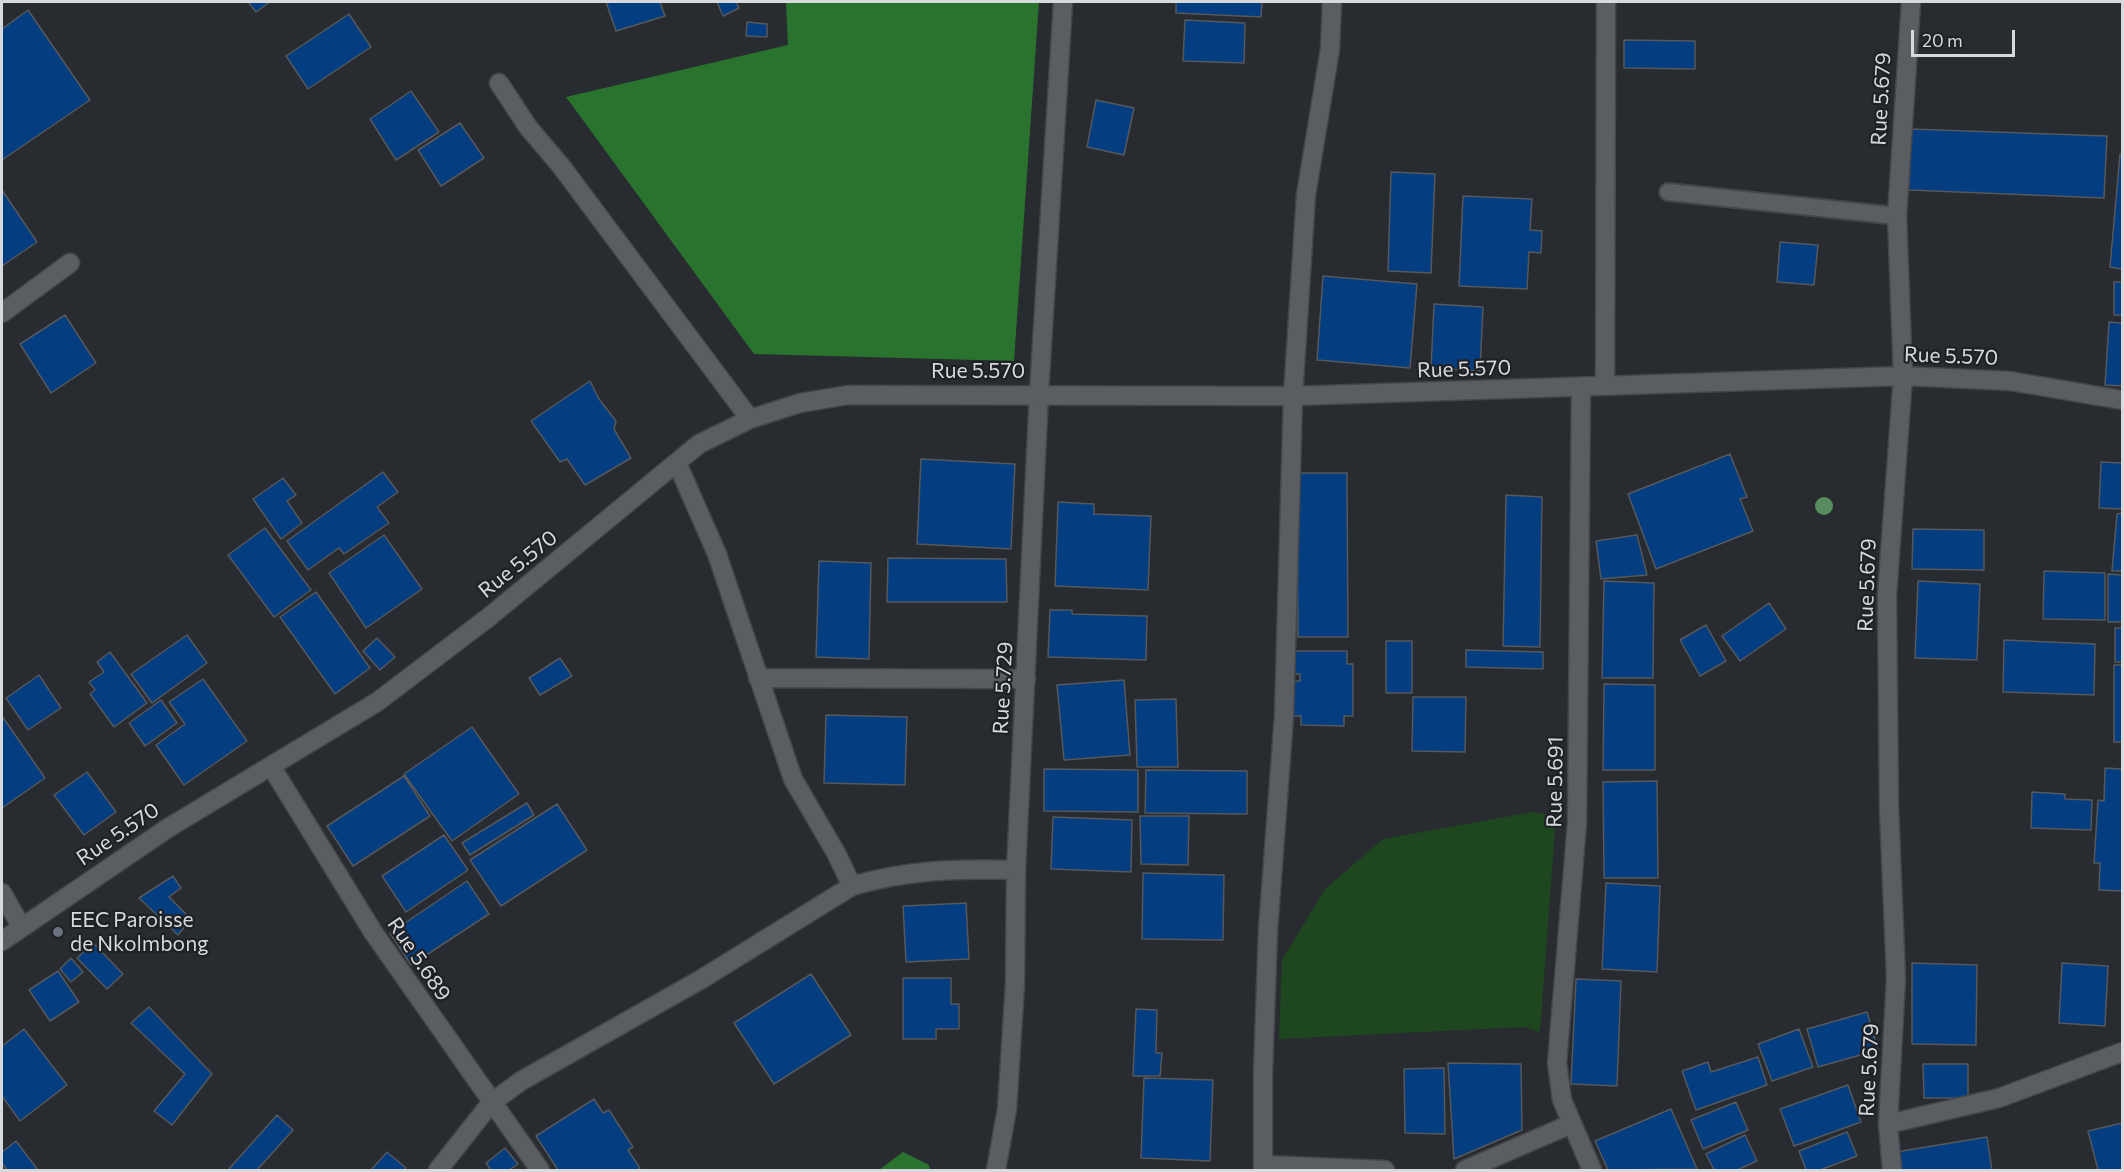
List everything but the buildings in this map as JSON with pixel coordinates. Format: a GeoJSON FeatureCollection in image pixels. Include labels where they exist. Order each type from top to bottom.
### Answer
{"type":"FeatureCollection","features":[{"type":"Feature","properties":{"kind":"street","name":"Rue 5.729"},"geometry":{"type":"LineString","coordinates":[[996,1170],[1007,1109],[1015,984],[1016,870],[1039,393],[1063,2]]}},
{"type":"Feature","properties":{"kind":"street"},"geometry":{"type":"LineString","coordinates":[[1332,2],[1330,49],[1306,195],[1293,396],[1284,717],[1268,930],[1263,1168],[1385,1170]]}},
{"type":"Feature","properties":{"kind":"street"},"geometry":{"type":"LineString","coordinates":[[1605,385],[1606,2]]}},
{"type":"Feature","properties":{"kind":"street","name":"Rue 5.679"},"geometry":{"type":"LineString","coordinates":[[1893,1170],[1888,1124],[1896,978],[1889,808],[1887,595],[1903,376],[1897,216],[1911,2]]}},
{"type":"Feature","properties":{"kind":"street"},"geometry":{"type":"LineString","coordinates":[[498,83],[528,127],[561,166],[750,419]]}},
{"type":"Feature","properties":{"kind":"street"},"geometry":{"type":"LineString","coordinates":[[2,313],[70,263]]}},
{"type":"Feature","properties":{"kind":"street","name":"Rue 5.570"},"geometry":{"type":"LineString","coordinates":[[2,940],[168,828],[377,702],[489,617],[699,444],[750,419],[800,403],[848,395],[1039,393],[1293,396],[1903,376],[2010,381],[2122,400]]}},
{"type":"Feature","properties":{"kind":"street","name":"Rue 5.691"},"geometry":{"type":"LineString","coordinates":[[1581,386],[1577,823],[1557,1063],[1562,1100],[1592,1170]]}},
{"type":"Feature","properties":{"kind":"street"},"geometry":{"type":"LineString","coordinates":[[677,463],[717,554],[793,779],[836,853],[852,886]]}},
{"type":"Feature","properties":{"kind":"street"},"geometry":{"type":"LineString","coordinates":[[758,678],[1026,679]]}},
{"type":"Feature","properties":{"kind":"street","name":"Rue 5.689"},"geometry":{"type":"LineString","coordinates":[[271,766],[373,932],[540,1170]]}},
{"type":"Feature","properties":{"kind":"street"},"geometry":{"type":"LineString","coordinates":[[438,1170],[491,1103],[573,1049],[700,980],[852,886],[888,876],[927,870],[1016,870]]}},
{"type":"Feature","properties":{"kind":"street"},"geometry":{"type":"LineString","coordinates":[[2,893],[21,926]]}},
{"type":"Feature","properties":{"kind":"street"},"geometry":{"type":"LineString","coordinates":[[1888,1124],[1999,1098],[2122,1052]]}},
{"type":"Feature","properties":{"kind":"street"},"geometry":{"type":"LineString","coordinates":[[1466,1170],[1571,1124]]}},
{"type":"Feature","properties":{"kind":"lane"},"geometry":{"type":"LineString","coordinates":[[1668,192],[1897,216]]}},
{"type":"Feature","properties":{"kind":"green space"},"geometry":{"type":"Polygon","coordinates":[[[786,2],[1039,2],[1014,361],[754,354],[566,97],[788,45],[786,2]]]}},
{"type":"Feature","properties":{"kind":"green space"},"geometry":{"type":"Polygon","coordinates":[[[1533,812],[1556,816],[1540,1032],[1524,1027],[1279,1039],[1282,960],[1325,889],[1383,839],[1533,812]]]}},
{"type":"Feature","properties":{"kind":"green space"},"geometry":{"type":"Polygon","coordinates":[[[903,1152],[929,1165],[930,1170],[879,1170],[903,1152]]]}},
{"type":"Feature","properties":{"kind":"place","name":"EEC Paroisse de Nkolmbong"},"geometry":{"type":"Point","coordinates":[58,932]}}]}
